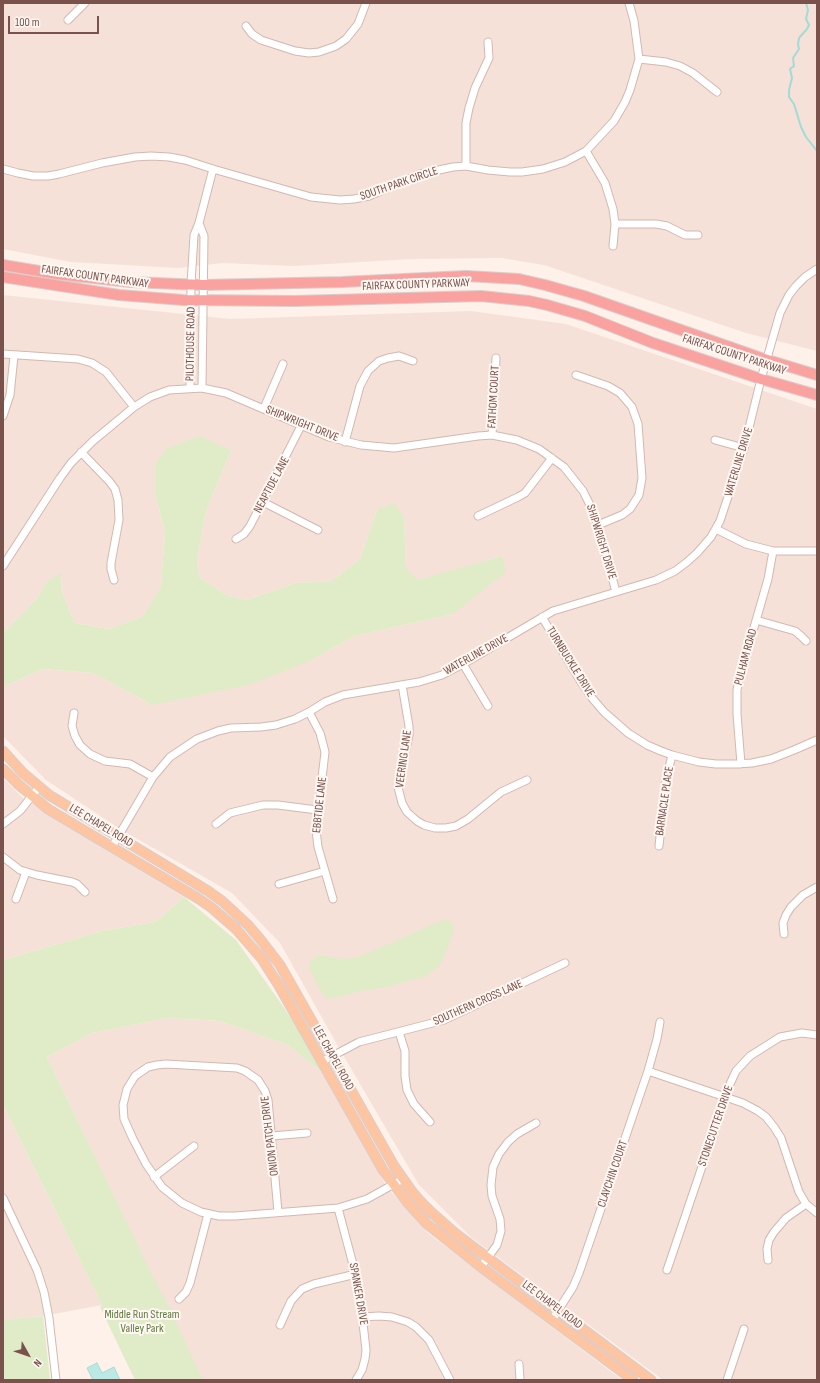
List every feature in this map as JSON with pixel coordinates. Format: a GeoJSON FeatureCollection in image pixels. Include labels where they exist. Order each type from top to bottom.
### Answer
{"type":"FeatureCollection","features":[{"type":"Feature","properties":{"kind":"highway","name":"FAIRFAX COUNTY PARKWAY"},"geometry":{"type":"LineString","coordinates":[[3,265],[57,274],[130,282],[203,285],[342,282],[466,276],[519,279],[584,296],[767,360],[817,375]]}},
{"type":"Feature","properties":{"kind":"highway","name":"FAIRFAX COUNTY PARKWAY"},"geometry":{"type":"LineString","coordinates":[[3,277],[119,294],[191,301],[295,301],[481,296],[529,301],[585,316],[653,343],[761,379],[817,394]]}},
{"type":"Feature","properties":{"kind":"main road","name":"LEE CHAPEL ROAD"},"geometry":{"type":"LineString","coordinates":[[3,751],[15,766],[39,787],[59,801],[208,891],[222,901],[248,925],[280,965],[394,1166],[413,1193],[432,1213],[456,1234],[651,1380]]}},
{"type":"Feature","properties":{"kind":"main road","name":"LEE CHAPEL ROAD"},"geometry":{"type":"LineString","coordinates":[[3,769],[19,786],[48,809],[199,899],[224,918],[262,959],[278,984],[383,1170],[407,1202],[427,1224],[481,1267],[633,1380]]}},
{"type":"Feature","properties":{"kind":"street"},"geometry":{"type":"LineString","coordinates":[[68,20],[86,3]]}},
{"type":"Feature","properties":{"kind":"street"},"geometry":{"type":"LineString","coordinates":[[246,26],[252,34],[261,40],[295,51],[309,53],[319,52],[336,46],[346,39],[360,19],[366,3]]}},
{"type":"Feature","properties":{"kind":"street","name":"SOUTH PARK CIRCLE"},"geometry":{"type":"LineString","coordinates":[[3,169],[26,174],[48,176],[119,160],[151,156],[169,157],[185,160],[213,170],[311,197],[340,200],[369,196],[420,174],[453,167],[466,166],[500,172],[522,172],[554,166],[586,151],[607,130],[619,113],[630,90],[639,59],[634,21],[629,3]]}},
{"type":"Feature","properties":{"kind":"street"},"geometry":{"type":"LineString","coordinates":[[466,166],[466,123],[475,88],[489,58],[488,42]]}},
{"type":"Feature","properties":{"kind":"street"},"geometry":{"type":"LineString","coordinates":[[639,59],[666,62],[680,66],[693,73],[717,92]]}},
{"type":"Feature","properties":{"kind":"street"},"geometry":{"type":"LineString","coordinates":[[586,151],[605,183],[613,209],[615,224],[613,246]]}},
{"type":"Feature","properties":{"kind":"street","name":"PILOTHOUSE ROAD"},"geometry":{"type":"LineString","coordinates":[[190,388],[191,284],[194,235],[199,223],[213,170]]}},
{"type":"Feature","properties":{"kind":"street","name":"PILOTHOUSE ROAD"},"geometry":{"type":"LineString","coordinates":[[199,223],[204,236],[202,388]]}},
{"type":"Feature","properties":{"kind":"street"},"geometry":{"type":"LineString","coordinates":[[615,224],[656,224],[667,226],[685,235],[698,235]]}},
{"type":"Feature","properties":{"kind":"street","name":"WATERLINE DRIVE"},"geometry":{"type":"LineString","coordinates":[[112,846],[153,777],[164,763],[177,751],[191,742],[204,736],[231,728],[260,727],[295,719],[326,702],[343,695],[419,682],[442,675],[553,612],[568,606],[656,580],[676,571],[698,553],[716,529],[744,448],[761,379],[777,322],[784,304],[789,295],[800,282],[817,270]]}},
{"type":"Feature","properties":{"kind":"street"},"geometry":{"type":"LineString","coordinates":[[3,354],[14,356],[78,359],[92,363],[106,372],[134,407]]}},
{"type":"Feature","properties":{"kind":"street"},"geometry":{"type":"LineString","coordinates":[[3,416],[10,395],[14,356]]}},
{"type":"Feature","properties":{"kind":"street"},"geometry":{"type":"LineString","coordinates":[[345,442],[360,386],[368,371],[379,361],[388,358],[399,356],[413,361]]}},
{"type":"Feature","properties":{"kind":"street","name":"FATHOM COURT"},"geometry":{"type":"LineString","coordinates":[[492,435],[496,358]]}},
{"type":"Feature","properties":{"kind":"street"},"geometry":{"type":"LineString","coordinates":[[264,408],[283,364]]}},
{"type":"Feature","properties":{"kind":"street"},"geometry":{"type":"LineString","coordinates":[[576,375],[608,386],[620,393],[632,407],[638,424],[642,478],[639,495],[634,505],[622,515],[598,525]]}},
{"type":"Feature","properties":{"kind":"street","name":"SHIPWRIGHT DRIVE"},"geometry":{"type":"LineString","coordinates":[[3,566],[60,478],[71,462],[81,452],[134,407],[158,393],[169,390],[202,388],[226,393],[329,437],[366,446],[394,448],[492,435],[510,438],[528,444],[564,467],[578,484],[588,500],[598,525],[616,592]]}},
{"type":"Feature","properties":{"kind":"street","name":"NEAPTIDE LANE"},"geometry":{"type":"LineString","coordinates":[[236,539],[247,530],[263,502],[301,426]]}},
{"type":"Feature","properties":{"kind":"street"},"geometry":{"type":"LineString","coordinates":[[715,440],[744,448]]}},
{"type":"Feature","properties":{"kind":"street"},"geometry":{"type":"LineString","coordinates":[[81,452],[109,481],[115,489],[118,500],[120,520],[111,563],[111,570],[114,580]]}},
{"type":"Feature","properties":{"kind":"street"},"geometry":{"type":"LineString","coordinates":[[478,516],[525,493],[552,458]]}},
{"type":"Feature","properties":{"kind":"street"},"geometry":{"type":"LineString","coordinates":[[263,502],[318,530]]}},
{"type":"Feature","properties":{"kind":"street"},"geometry":{"type":"LineString","coordinates":[[716,529],[746,544],[772,551],[817,551]]}},
{"type":"Feature","properties":{"kind":"street","name":"PULHAM ROAD"},"geometry":{"type":"LineString","coordinates":[[741,764],[737,714],[737,690],[768,579],[772,551]]}},
{"type":"Feature","properties":{"kind":"street","name":"TURNBUCKLE DRIVE"},"geometry":{"type":"LineString","coordinates":[[542,617],[592,698],[604,712],[620,726],[647,744],[672,755],[699,762],[741,764],[771,759],[817,740]]}},
{"type":"Feature","properties":{"kind":"street"},"geometry":{"type":"LineString","coordinates":[[756,620],[795,631],[806,641]]}},
{"type":"Feature","properties":{"kind":"street"},"geometry":{"type":"LineString","coordinates":[[463,664],[488,706]]}},
{"type":"Feature","properties":{"kind":"street","name":"VEERING LANE"},"geometry":{"type":"LineString","coordinates":[[402,685],[409,731],[408,744],[399,779],[399,794],[407,812],[417,821],[435,828],[456,826],[468,819],[501,792],[527,780]]}},
{"type":"Feature","properties":{"kind":"street","name":"EBBTIDE LANE"},"geometry":{"type":"LineString","coordinates":[[309,712],[320,733],[325,752],[317,810],[316,836],[333,899]]}},
{"type":"Feature","properties":{"kind":"street"},"geometry":{"type":"LineString","coordinates":[[74,713],[72,726],[75,736],[80,745],[90,754],[105,761],[130,764],[153,777]]}},
{"type":"Feature","properties":{"kind":"street","name":"BARNACLE PLACE"},"geometry":{"type":"LineString","coordinates":[[659,846],[666,780],[672,755]]}},
{"type":"Feature","properties":{"kind":"street"},"geometry":{"type":"LineString","coordinates":[[3,824],[14,816],[32,797],[39,787]]}},
{"type":"Feature","properties":{"kind":"street"},"geometry":{"type":"LineString","coordinates":[[216,824],[230,813],[263,805],[278,805],[317,810]]}},
{"type":"Feature","properties":{"kind":"street"},"geometry":{"type":"LineString","coordinates":[[3,857],[10,864],[26,872],[72,882],[77,884],[85,892]]}},
{"type":"Feature","properties":{"kind":"street"},"geometry":{"type":"LineString","coordinates":[[279,884],[325,871]]}},
{"type":"Feature","properties":{"kind":"street"},"geometry":{"type":"LineString","coordinates":[[16,899],[26,872]]}},
{"type":"Feature","properties":{"kind":"street"},"geometry":{"type":"LineString","coordinates":[[784,934],[783,923],[791,907],[803,895],[817,887]]}},
{"type":"Feature","properties":{"kind":"street","name":"SOUTHERN CROSS LANE"},"geometry":{"type":"LineString","coordinates":[[321,1062],[359,1042],[444,1020],[565,963]]}},
{"type":"Feature","properties":{"kind":"street","name":"CLAYCHIN COURT"},"geometry":{"type":"LineString","coordinates":[[552,1320],[573,1287],[579,1273],[648,1071],[660,1022]]}},
{"type":"Feature","properties":{"kind":"street"},"geometry":{"type":"LineString","coordinates":[[399,1032],[405,1051],[405,1076],[407,1090],[414,1104],[430,1122]]}},
{"type":"Feature","properties":{"kind":"street","name":"STONECUTTER DRIVE"},"geometry":{"type":"LineString","coordinates":[[667,1270],[736,1070],[750,1056],[774,1040],[788,1035],[802,1033],[817,1035]]}},
{"type":"Feature","properties":{"kind":"street","name":"ONION PATCH DRIVE"},"geometry":{"type":"LineString","coordinates":[[278,1212],[268,1100],[265,1091],[258,1080],[245,1070],[237,1068],[166,1064],[152,1066],[139,1073],[131,1081],[127,1089],[123,1105],[124,1119],[146,1164],[162,1188],[174,1198],[189,1207],[208,1214],[235,1216],[338,1208],[367,1199],[403,1179]]}},
{"type":"Feature","properties":{"kind":"street"},"geometry":{"type":"LineString","coordinates":[[648,1071],[744,1103],[758,1111],[774,1127],[783,1144],[797,1187],[806,1204],[817,1214]]}},
{"type":"Feature","properties":{"kind":"street"},"geometry":{"type":"LineString","coordinates":[[481,1267],[497,1245],[501,1231],[500,1219],[492,1196],[491,1185],[493,1167],[499,1154],[508,1142],[517,1134],[536,1123]]}},
{"type":"Feature","properties":{"kind":"street"},"geometry":{"type":"LineString","coordinates":[[272,1136],[307,1133]]}},
{"type":"Feature","properties":{"kind":"street"},"geometry":{"type":"LineString","coordinates":[[154,1177],[194,1146]]}},
{"type":"Feature","properties":{"kind":"street"},"geometry":{"type":"LineString","coordinates":[[3,1198],[34,1264],[44,1292],[49,1318],[56,1380]]}},
{"type":"Feature","properties":{"kind":"street"},"geometry":{"type":"LineString","coordinates":[[768,1260],[767,1249],[769,1240],[774,1232],[786,1218],[806,1204]]}},
{"type":"Feature","properties":{"kind":"street","name":"SPANKER DRIVE"},"geometry":{"type":"LineString","coordinates":[[338,1208],[359,1287],[366,1350],[366,1359],[356,1380]]}},
{"type":"Feature","properties":{"kind":"street"},"geometry":{"type":"LineString","coordinates":[[179,1300],[186,1292],[190,1283],[208,1214]]}},
{"type":"Feature","properties":{"kind":"street"},"geometry":{"type":"LineString","coordinates":[[280,1325],[291,1301],[302,1289],[314,1284],[356,1274]]}},
{"type":"Feature","properties":{"kind":"street"},"geometry":{"type":"LineString","coordinates":[[362,1317],[392,1317],[408,1322],[416,1327],[429,1340],[450,1380]]}},
{"type":"Feature","properties":{"kind":"street"},"geometry":{"type":"LineString","coordinates":[[727,1380],[744,1329]]}},
{"type":"Feature","properties":{"kind":"street"},"geometry":{"type":"LineString","coordinates":[[519,1364],[520,1380]]}},
{"type":"Feature","properties":{"kind":"shaded area"},"geometry":{"type":"Polygon","coordinates":[[[3,3],[817,3],[817,351],[746,333],[544,265],[501,258],[411,259],[294,266],[222,263],[179,268],[71,262],[3,249],[3,3]]]}},
{"type":"Feature","properties":{"kind":"shaded area"},"geometry":{"type":"Polygon","coordinates":[[[3,295],[230,319],[471,311],[566,324],[817,409],[817,1380],[663,1380],[472,1238],[419,1185],[280,943],[232,893],[120,829],[46,780],[3,736],[3,687],[42,669],[93,673],[152,705],[310,661],[354,636],[453,614],[502,556],[418,581],[406,569],[404,517],[377,509],[360,559],[332,581],[296,583],[246,600],[228,596],[199,577],[197,560],[206,511],[231,450],[156,498],[165,532],[161,586],[143,616],[109,629],[75,623],[61,590],[62,574],[47,581],[38,597],[3,633],[3,295]]]}},
{"type":"Feature","properties":{"kind":"shaded area"},"geometry":{"type":"Polygon","coordinates":[[[3,778],[23,798],[184,897],[155,922],[102,931],[3,960],[3,778]]]}},
{"type":"Feature","properties":{"kind":"shaded area"},"geometry":{"type":"Polygon","coordinates":[[[167,1018],[220,1021],[288,1045],[330,1079],[386,1186],[428,1233],[622,1380],[202,1380],[47,1057],[92,1033],[167,1018]]]}},
{"type":"Feature","properties":{"kind":"shaded area"},"geometry":{"type":"Polygon","coordinates":[[[3,1105],[102,1305],[43,1316],[3,1320],[3,1105]]]}},
{"type":"Feature","properties":{"kind":"green space"},"geometry":{"type":"Polygon","coordinates":[[[199,436],[231,450],[206,511],[197,560],[199,577],[228,596],[246,600],[296,583],[332,581],[360,559],[377,509],[394,503],[404,517],[406,568],[418,580],[502,556],[506,572],[453,614],[354,636],[310,661],[248,685],[152,705],[93,673],[42,669],[3,687],[3,633],[38,597],[47,581],[62,573],[61,590],[75,623],[109,629],[143,616],[161,586],[165,532],[156,498],[156,463],[166,449],[199,436]]]}},
{"type":"Feature","properties":{"kind":"green space","name":"Middle Run Stream Valley Park"},"geometry":{"type":"Polygon","coordinates":[[[184,897],[236,940],[285,1009],[330,1079],[288,1045],[220,1021],[167,1018],[92,1033],[47,1057],[162,1296],[165,1295],[167,1305],[173,1310],[171,1312],[203,1380],[135,1380],[100,1307],[102,1305],[3,1105],[3,960],[102,931],[155,922],[184,897]]]}},
{"type":"Feature","properties":{"kind":"green space"},"geometry":{"type":"Polygon","coordinates":[[[448,920],[452,923],[454,929],[451,939],[438,967],[426,976],[387,987],[360,991],[331,999],[326,998],[322,993],[311,972],[309,965],[317,956],[327,956],[340,959],[355,958],[437,922],[448,920]]]}},
{"type":"Feature","properties":{"kind":"green space"},"geometry":{"type":"Polygon","coordinates":[[[43,1316],[50,1380],[3,1380],[3,1320],[43,1316]]]}},
{"type":"Feature","properties":{"kind":"water"},"geometry":{"type":"Polygon","coordinates":[[[97,1363],[102,1373],[114,1367],[120,1380],[93,1380],[87,1368],[97,1363]]]}},
{"type":"Feature","properties":{"kind":"waterway"},"geometry":{"type":"LineString","coordinates":[[806,3],[808,10],[806,19],[809,25],[799,38],[799,49],[793,58],[794,66],[790,69],[792,78],[789,97],[794,104],[801,127],[806,137],[817,151]]}}]}
